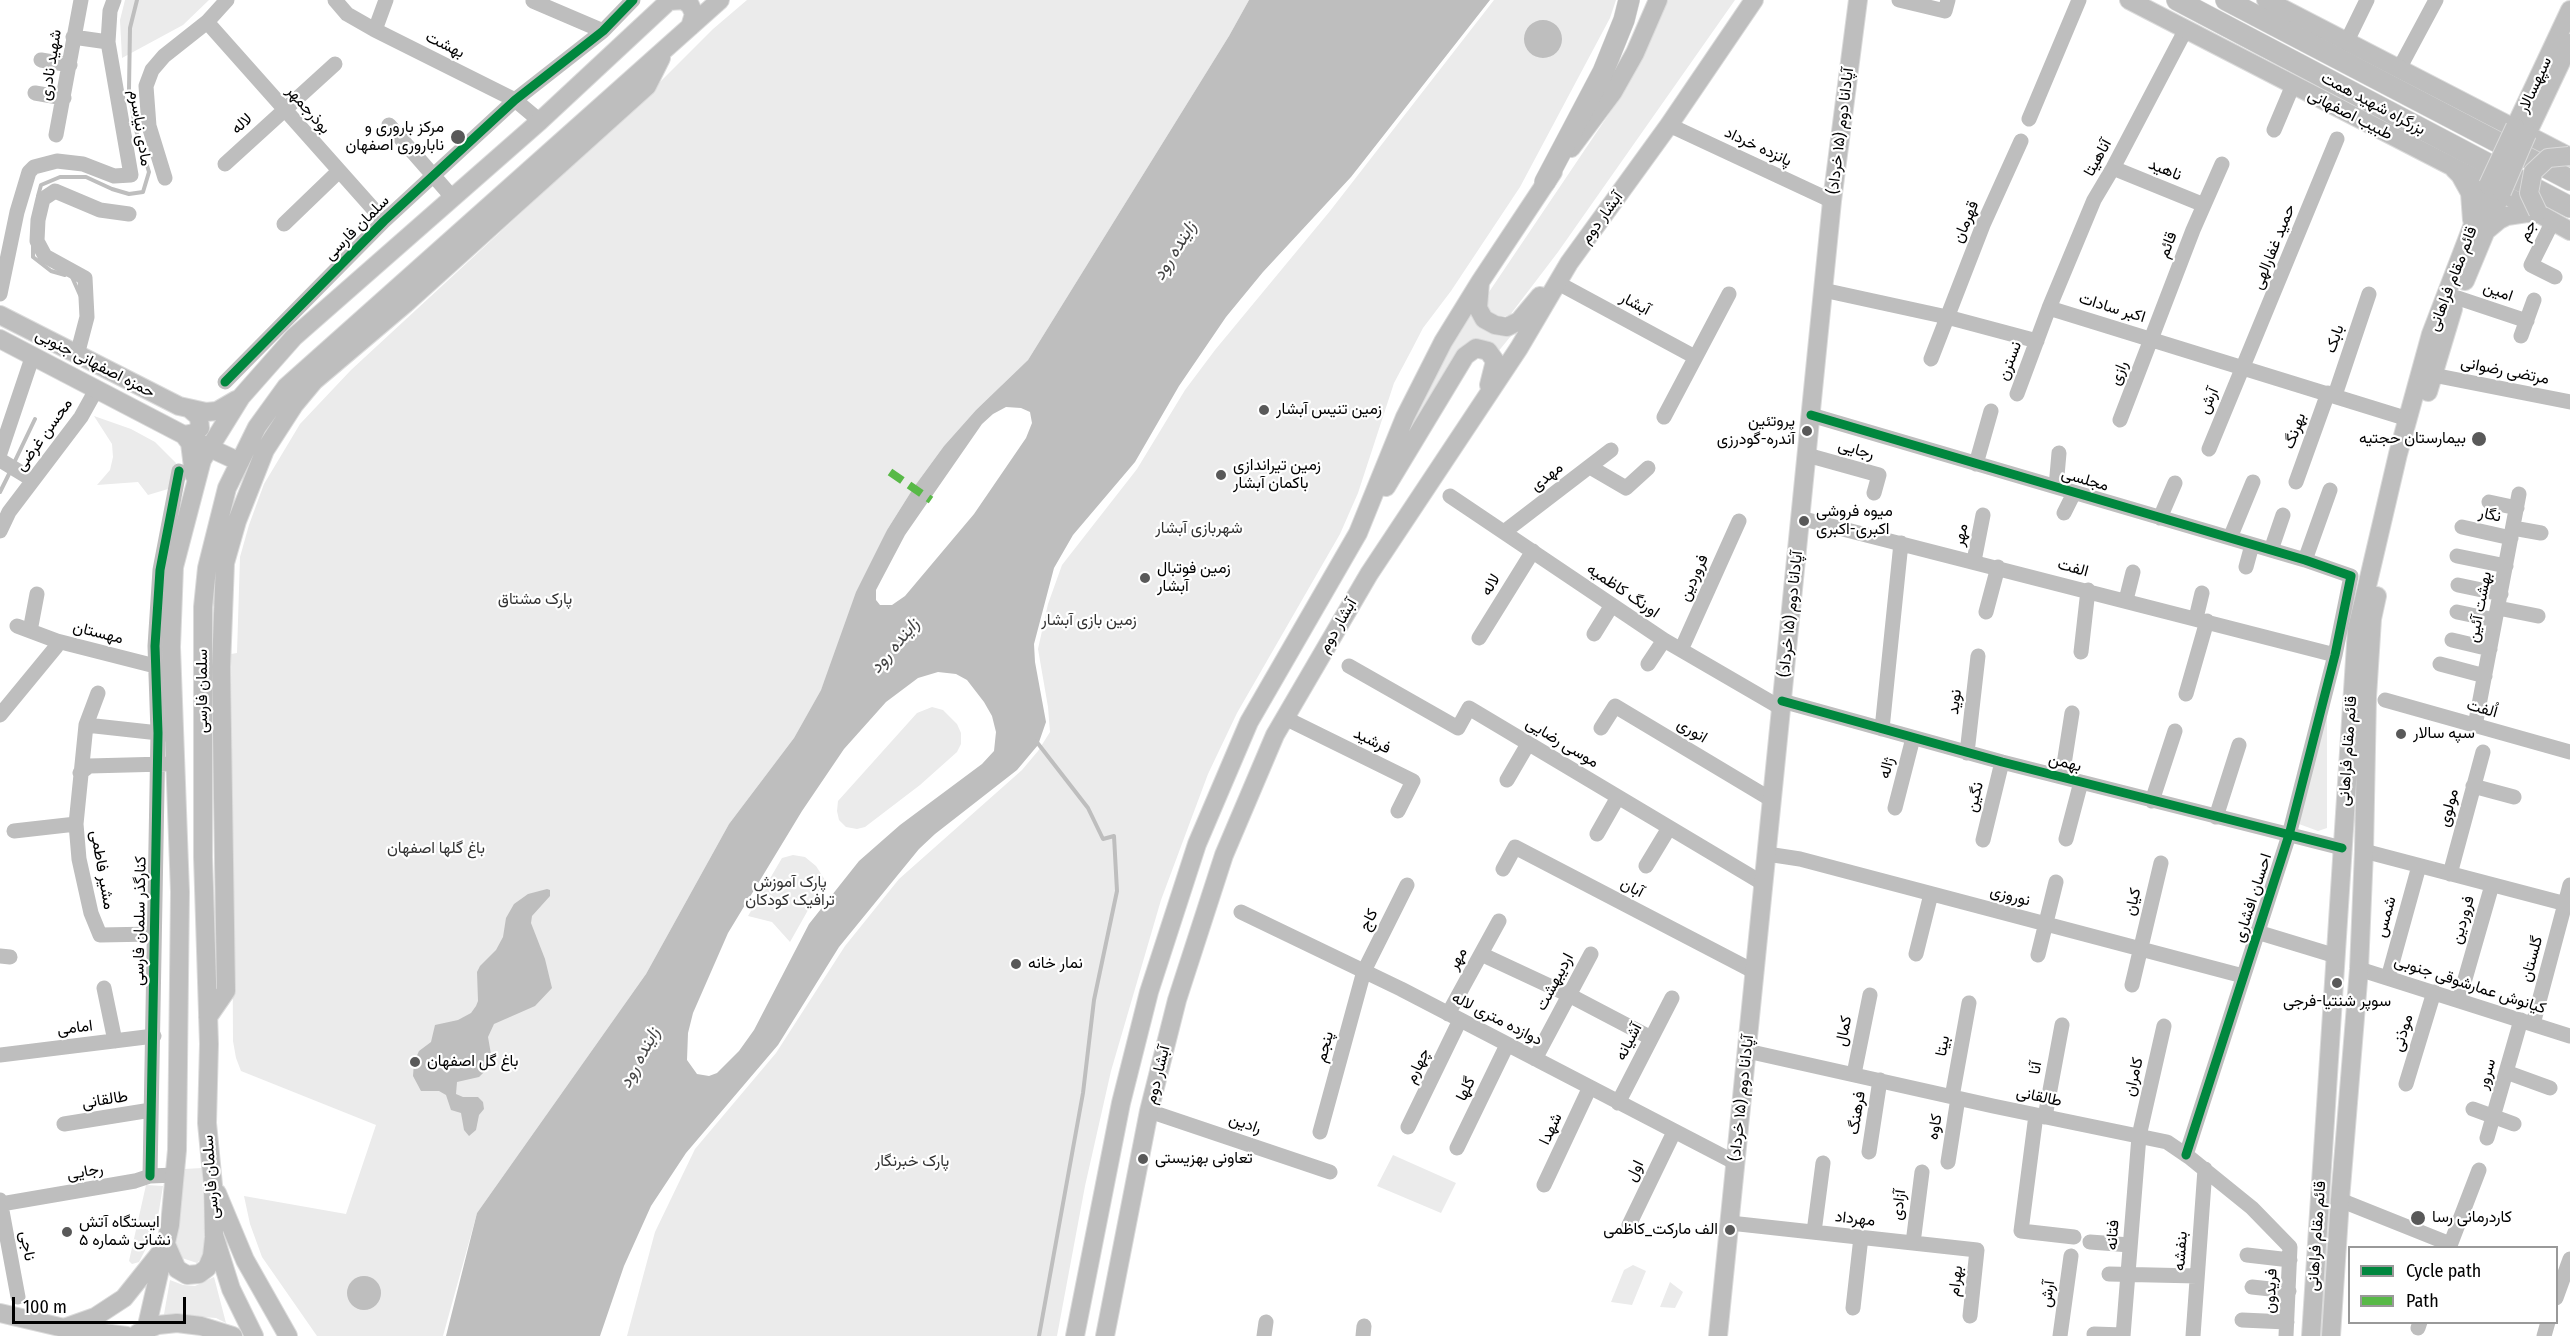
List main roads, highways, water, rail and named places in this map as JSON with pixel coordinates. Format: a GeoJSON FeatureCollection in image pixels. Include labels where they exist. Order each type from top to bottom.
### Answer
{"type":"FeatureCollection","features":[{"type":"Feature","properties":{"kind":"highway"},"geometry":{"type":"LineString","coordinates":[[1545,182],[1603,72],[1624,20],[1629,0]]}},
{"type":"Feature","properties":{"kind":"highway","name":"بزرگراه شهید همت"},"geometry":{"type":"LineString","coordinates":[[2226,0],[2570,180]]}},
{"type":"Feature","properties":{"kind":"highway","name":"بزرگراه شهید همت"},"geometry":{"type":"LineString","coordinates":[[2175,1],[2570,207]]}},
{"type":"Feature","properties":{"kind":"main road"},"geometry":{"type":"LineString","coordinates":[[670,1],[683,0],[690,5],[694,14],[690,27]]}},
{"type":"Feature","properties":{"kind":"main road","name":"سلمان فارسی"},"geometry":{"type":"LineString","coordinates":[[254,1336],[231,1289],[214,1236],[213,1185],[207,1123],[208,1017],[226,991],[212,668],[202,607],[207,568],[227,488],[253,435],[286,387],[720,0]]}},
{"type":"Feature","properties":{"kind":"main road","name":"آبشار دوم"},"geometry":{"type":"LineString","coordinates":[[1075,1336],[1121,1103],[1149,992],[1197,844],[1249,722],[1358,533],[1405,417],[1443,342],[1545,182],[1613,92],[1635,53],[1658,0]]}},
{"type":"Feature","properties":{"kind":"main road","name":"آبشار دوم"},"geometry":{"type":"LineString","coordinates":[[1105,1336],[1149,1111],[1177,1000],[1224,855],[1275,735],[1369,574],[1519,348],[1569,263],[1669,125],[1754,0]]}},
{"type":"Feature","properties":{"kind":"main road","name":"آپادانا دوم (۱۵ خرداد)"},"geometry":{"type":"LineString","coordinates":[[1719,1336],[1832,201],[1858,0]]}},
{"type":"Feature","properties":{"kind":"main road","name":"طبیب اصفهانی"},"geometry":{"type":"LineString","coordinates":[[2129,0],[2495,189],[2570,231]]}},
{"type":"Feature","properties":{"kind":"main road"},"geometry":{"type":"LineString","coordinates":[[2266,0],[2569,156]]}},
{"type":"Feature","properties":{"kind":"main road","name":"سلمان فارسی"},"geometry":{"type":"LineString","coordinates":[[134,1334],[166,1244],[170,1226],[177,1150],[180,892],[166,764],[164,668],[174,567],[202,460],[240,397],[294,337],[540,122],[670,1]]}},
{"type":"Feature","properties":{"kind":"main road","name":"سپهسالار"},"geometry":{"type":"LineString","coordinates":[[2521,131],[2525,105],[2570,10]]}},
{"type":"Feature","properties":{"kind":"main road","name":"سپهسالار"},"geometry":{"type":"LineString","coordinates":[[2521,131],[2543,101],[2570,44]]}},
{"type":"Feature","properties":{"kind":"main road"},"geometry":{"type":"LineString","coordinates":[[212,668],[225,563],[237,521],[265,450],[294,405],[314,381],[412,298],[647,86],[666,48]]}},
{"type":"Feature","properties":{"kind":"main road"},"geometry":{"type":"LineString","coordinates":[[2543,101],[2541,126],[2547,145]]}},
{"type":"Feature","properties":{"kind":"main road"},"geometry":{"type":"LineString","coordinates":[[2490,115],[2507,113],[2525,105]]}},
{"type":"Feature","properties":{"kind":"main road","name":"قائم مقام فراهانی"},"geometry":{"type":"LineString","coordinates":[[2311,1335],[2357,629],[2371,562],[2431,334],[2521,131]]}},
{"type":"Feature","properties":{"kind":"main road"},"geometry":{"type":"LineString","coordinates":[[2545,216],[2529,193],[2533,172],[2548,158],[2569,156]]}},
{"type":"Feature","properties":{"kind":"main road"},"geometry":{"type":"LineString","coordinates":[[2450,166],[2460,175],[2470,193],[2473,214],[2479,230],[2507,216],[2527,213],[2545,216]]}},
{"type":"Feature","properties":{"kind":"main road","name":"قائم مقام فراهانی"},"geometry":{"type":"LineString","coordinates":[[2331,1335],[2359,969],[2368,677],[2372,619],[2394,509],[2479,230]]}},
{"type":"Feature","properties":{"kind":"main road"},"geometry":{"type":"LineString","coordinates":[[1480,282],[1479,308],[1484,319],[1495,325],[1507,327],[1519,321],[1569,263]]}},
{"type":"Feature","properties":{"kind":"main road","name":"حمزه اصفهانی جنوبی"},"geometry":{"type":"LineString","coordinates":[[0,315],[166,401],[253,435]]}},
{"type":"Feature","properties":{"kind":"main road","name":"حمزه اصفهانی جنوبی"},"geometry":{"type":"LineString","coordinates":[[0,339],[32,358],[240,462]]}},
{"type":"Feature","properties":{"kind":"main road"},"geometry":{"type":"LineString","coordinates":[[1358,533],[1466,357],[1476,348],[1488,351],[1495,361],[1487,396]]}},
{"type":"Feature","properties":{"kind":"main road","name":"حمزه اصفهانی جنوبی"},"geometry":{"type":"LineString","coordinates":[[191,410],[217,411],[240,397]]}},
{"type":"Feature","properties":{"kind":"main road"},"geometry":{"type":"LineString","coordinates":[[191,410],[199,417],[200,428],[194,433],[184,435],[190,443],[192,454],[193,495]]}},
{"type":"Feature","properties":{"kind":"main road"},"geometry":{"type":"LineString","coordinates":[[2342,848],[2364,851]]}},
{"type":"Feature","properties":{"kind":"main road"},"geometry":{"type":"LineString","coordinates":[[213,1185],[245,1260],[288,1336]]}},
{"type":"Feature","properties":{"kind":"main road"},"geometry":{"type":"LineString","coordinates":[[166,1244],[177,1269],[188,1275],[199,1274],[207,1268],[212,1256],[214,1236]]}},
{"type":"Feature","properties":{"kind":"main road"},"geometry":{"type":"LineString","coordinates":[[64,1328],[95,1317],[124,1298],[147,1272],[166,1244]]}},
{"type":"Feature","properties":{"kind":"main road"},"geometry":{"type":"LineString","coordinates":[[0,1313],[64,1328],[134,1334],[158,1325],[177,1323],[201,1326],[233,1336]]}},
{"type":"Feature","properties":{"kind":"water","name":"زاینده رود"},"geometry":{"type":"Polygon","coordinates":[[[1249,0],[1490,0],[1351,177],[1263,272],[1226,317],[1179,386],[1135,462],[1073,535],[1054,568],[1034,644],[1046,722],[1038,745],[1017,770],[919,849],[839,947],[778,1045],[686,1153],[651,1206],[624,1266],[600,1336],[446,1336],[477,1213],[646,974],[729,824],[794,738],[821,690],[856,592],[887,530],[914,487],[944,446],[976,410],[1028,360],[1249,0]],[[1006,407],[993,414],[982,424],[905,535],[876,590],[876,600],[880,605],[892,605],[905,596],[974,514],[1026,438],[1032,423],[1030,412],[1021,408],[1006,407]],[[938,672],[918,678],[886,702],[844,749],[802,811],[728,933],[693,1013],[688,1033],[687,1060],[697,1074],[709,1076],[717,1073],[739,1051],[754,1030],[809,924],[859,861],[900,825],[982,764],[994,751],[996,732],[992,716],[984,702],[967,680],[956,674],[938,672]]]}},
{"type":"Feature","properties":{"kind":"water"},"geometry":{"type":"Polygon","coordinates":[[[1543,20],[1556,26],[1562,39],[1556,52],[1543,58],[1530,52],[1524,39],[1530,26],[1543,20]]]}},
{"type":"Feature","properties":{"kind":"water"},"geometry":{"type":"Polygon","coordinates":[[[550,890],[550,896],[532,916],[531,923],[545,959],[552,988],[535,1006],[494,1024],[488,1037],[492,1060],[485,1071],[479,1077],[457,1082],[456,1094],[463,1097],[478,1097],[483,1102],[484,1109],[479,1115],[476,1130],[469,1136],[464,1130],[461,1113],[451,1110],[446,1095],[439,1091],[421,1091],[413,1076],[414,1062],[419,1051],[431,1042],[435,1025],[458,1020],[471,1013],[476,1006],[478,1001],[477,972],[496,950],[503,937],[506,918],[514,904],[528,894],[550,890]]]}},
{"type":"Feature","properties":{"kind":"water"},"geometry":{"type":"Polygon","coordinates":[[[364,1276],[376,1281],[381,1293],[376,1305],[364,1310],[352,1305],[347,1293],[352,1281],[364,1276]]]}},
{"type":"Feature","properties":{"kind":"waterway"},"geometry":{"type":"LineString","coordinates":[[38,196],[41,185],[60,177],[86,177],[129,194],[143,192],[149,172],[135,127],[129,89],[130,28],[137,0]]}},
{"type":"Feature","properties":{"kind":"waterway"},"geometry":{"type":"LineString","coordinates":[[33,245],[33,257],[51,271],[65,275]]}},
{"type":"Feature","properties":{"kind":"waterway"},"geometry":{"type":"LineString","coordinates":[[72,277],[80,295]]}},
{"type":"Feature","properties":{"kind":"waterway"},"geometry":{"type":"LineString","coordinates":[[13,465],[35,419]]}},
{"type":"Feature","properties":{"kind":"waterway"},"geometry":{"type":"LineString","coordinates":[[0,492],[10,472]]}},
{"type":"Feature","properties":{"kind":"waterway"},"geometry":{"type":"LineString","coordinates":[[1036,741],[1088,808],[1103,839],[1114,836],[1117,891],[1094,1000],[1083,1093],[1039,1336]]}},
{"type":"Feature","properties":{"kind":"place","name":"مرکز باروری و ناباروری اصفهان"},"geometry":{"type":"Point","coordinates":[458,137]}},
{"type":"Feature","properties":{"kind":"place","name":"زمین تنیس آبشار"},"geometry":{"type":"Point","coordinates":[1264,410]}},
{"type":"Feature","properties":{"kind":"place","name":"پروتئین آندره-گودرزی"},"geometry":{"type":"Point","coordinates":[1807,431]}},
{"type":"Feature","properties":{"kind":"place","name":"بیمارستان حجتیه"},"geometry":{"type":"Point","coordinates":[2479,439]}},
{"type":"Feature","properties":{"kind":"place","name":"زمین تیراندازی باکمان آبشار"},"geometry":{"type":"Point","coordinates":[1221,475]}},
{"type":"Feature","properties":{"kind":"place","name":"میوه فروشی اکبری-اکبری"},"geometry":{"type":"Point","coordinates":[1804,521]}},
{"type":"Feature","properties":{"kind":"place","name":"زمین فوتبال آبشار"},"geometry":{"type":"Point","coordinates":[1145,578]}},
{"type":"Feature","properties":{"kind":"place","name":"سپه سالار"},"geometry":{"type":"Point","coordinates":[2401,734]}},
{"type":"Feature","properties":{"kind":"place","name":"نمار خانه"},"geometry":{"type":"Point","coordinates":[1016,964]}},
{"type":"Feature","properties":{"kind":"place","name":"سوپر شنتیا-فرجی"},"geometry":{"type":"Point","coordinates":[2337,983]}},
{"type":"Feature","properties":{"kind":"place","name":"باغ گل اصفهان"},"geometry":{"type":"Point","coordinates":[415,1062]}},
{"type":"Feature","properties":{"kind":"place","name":"تعاونی بهزیستی"},"geometry":{"type":"Point","coordinates":[1143,1159]}},
{"type":"Feature","properties":{"kind":"place","name":"کاردرمانی رسا"},"geometry":{"type":"Point","coordinates":[2418,1218]}},
{"type":"Feature","properties":{"kind":"place","name":"الف مارکت_کاظمی"},"geometry":{"type":"Point","coordinates":[1730,1230]}},
{"type":"Feature","properties":{"kind":"place","name":"ایستگاه آتش نشانی شماره ۵"},"geometry":{"type":"Point","coordinates":[67,1232]}},
{"type":"Feature","properties":{"kind":"park label","name":"شهربازی آبشار"},"geometry":{"type":"Point","coordinates":[1199,529]}},
{"type":"Feature","properties":{"kind":"park label","name":"پارک مشتاق"},"geometry":{"type":"Point","coordinates":[535,600]}},
{"type":"Feature","properties":{"kind":"park label","name":"زمین بازی آبشار"},"geometry":{"type":"Point","coordinates":[1089,621]}},
{"type":"Feature","properties":{"kind":"park label","name":"باغ گلها اصفهان"},"geometry":{"type":"Point","coordinates":[436,849]}},
{"type":"Feature","properties":{"kind":"park label","name":"پارک آموزش ترافیک کودکان"},"geometry":{"type":"Point","coordinates":[790,892]}},
{"type":"Feature","properties":{"kind":"park label","name":"پارک خبرنگار"},"geometry":{"type":"Point","coordinates":[912,1162]}}]}
